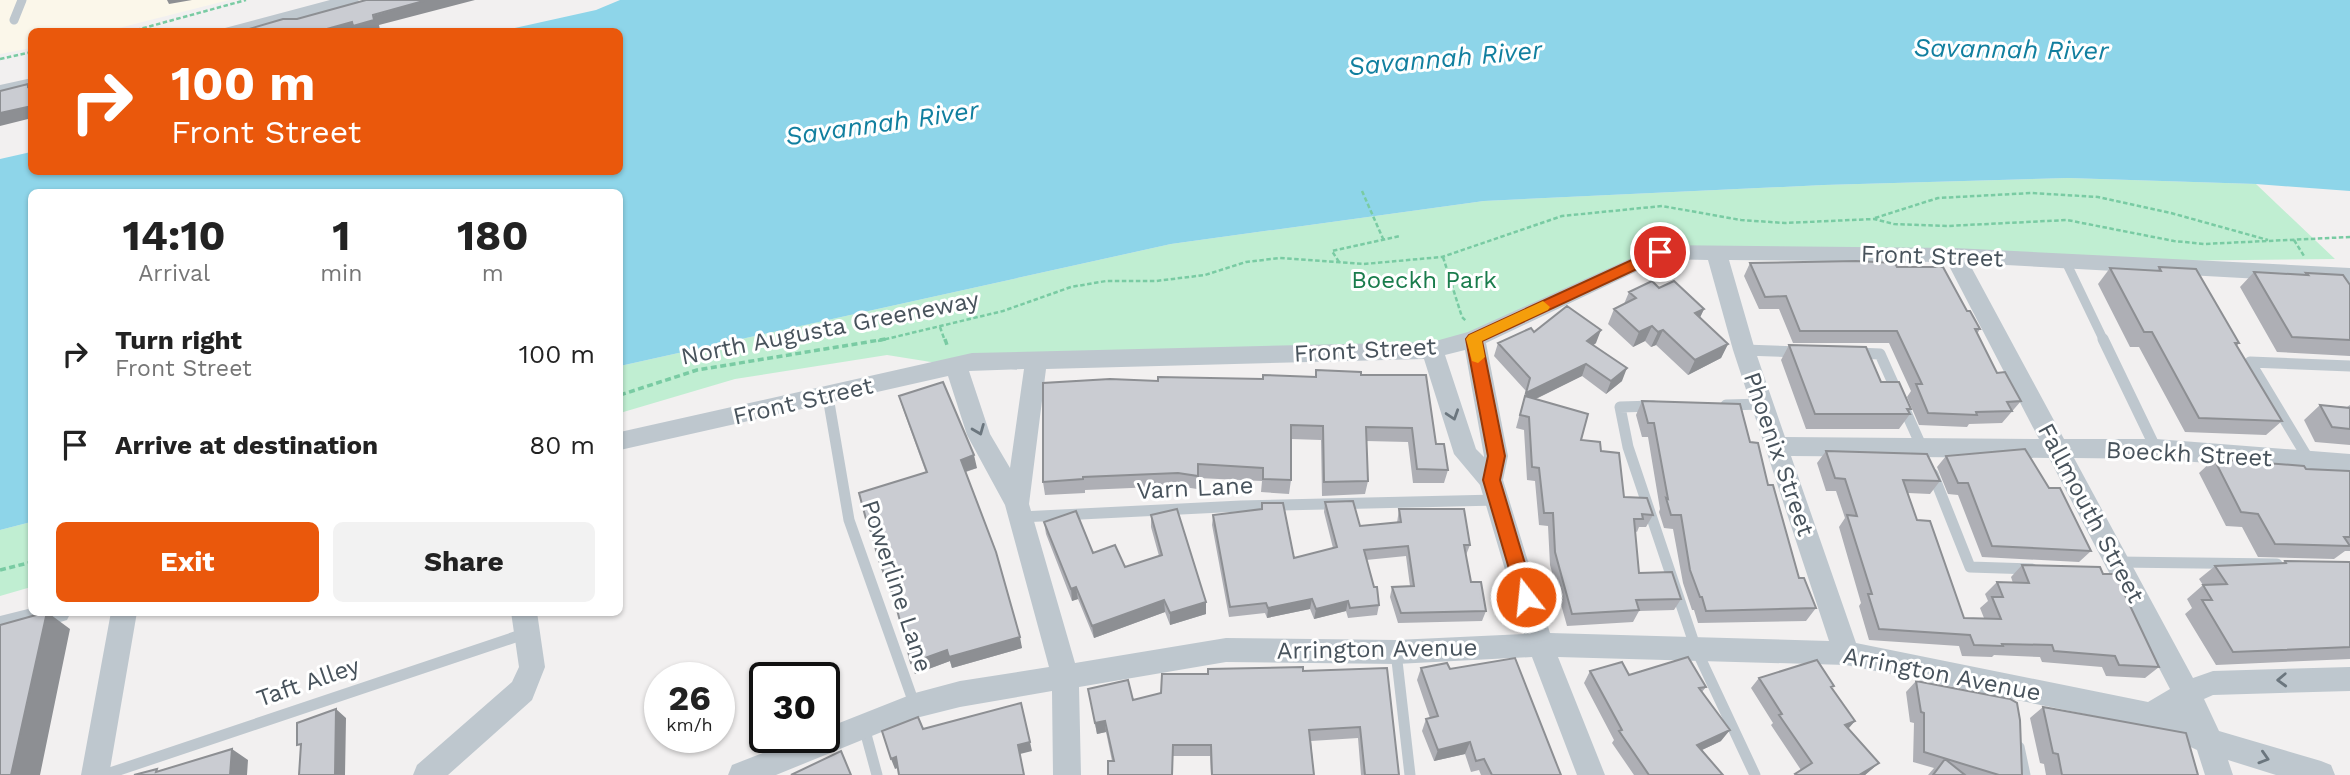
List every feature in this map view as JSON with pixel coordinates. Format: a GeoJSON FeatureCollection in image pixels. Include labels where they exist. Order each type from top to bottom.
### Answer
{"type":"FeatureCollection","features":[{"type":"Feature","properties":{"kind":"street"},"geometry":{"type":"LineString","coordinates":[[246,28],[351,0]]}},
{"type":"Feature","properties":{"kind":"street"},"geometry":{"type":"LineString","coordinates":[[0,91],[28,85]]}},
{"type":"Feature","properties":{"kind":"street","name":"Front Street"},"geometry":{"type":"LineString","coordinates":[[623,441],[828,397],[972,362],[1432,350],[1474,339],[1660,252],[1954,255],[2342,276]]}},
{"type":"Feature","properties":{"kind":"street","name":"Phoenix Street"},"geometry":{"type":"LineString","coordinates":[[1717,253],[1744,350],[1846,653]]}},
{"type":"Feature","properties":{"kind":"street","name":"Fallmouth Street"},"geometry":{"type":"LineString","coordinates":[[1954,255],[2057,449],[2116,569],[2187,692],[2202,722],[2219,775]]}},
{"type":"Feature","properties":{"kind":"street"},"geometry":{"type":"LineString","coordinates":[[2342,276],[2350,298]]}},
{"type":"Feature","properties":{"kind":"street"},"geometry":{"type":"LineString","coordinates":[[1474,339],[1496,456],[1494,490],[1540,645],[1591,775]]}},
{"type":"Feature","properties":{"kind":"street"},"geometry":{"type":"LineString","coordinates":[[1432,350],[1465,454],[1494,490]]}},
{"type":"Feature","properties":{"kind":"street"},"geometry":{"type":"LineString","coordinates":[[1019,510],[1036,360]]}},
{"type":"Feature","properties":{"kind":"street"},"geometry":{"type":"LineString","coordinates":[[956,366],[979,435],[1019,510],[1065,676],[1067,775]]}},
{"type":"Feature","properties":{"kind":"street","name":"Boeckh Street"},"geometry":{"type":"LineString","coordinates":[[1776,446],[2156,449],[2350,464]]}},
{"type":"Feature","properties":{"kind":"street"},"geometry":{"type":"LineString","coordinates":[[0,628],[44,616]]}},
{"type":"Feature","properties":{"kind":"street"},"geometry":{"type":"LineString","coordinates":[[95,775],[123,616]]}},
{"type":"Feature","properties":{"kind":"street"},"geometry":{"type":"LineString","coordinates":[[428,775],[522,691],[532,667],[525,623]]}},
{"type":"Feature","properties":{"kind":"street","name":"Arrington Avenue"},"geometry":{"type":"LineString","coordinates":[[742,775],[915,706],[960,694],[1065,676],[1226,650],[1396,652],[1540,645],[1846,653],[2009,692],[2151,715],[2208,741],[2320,775]]}},
{"type":"Feature","properties":{"kind":"street"},"geometry":{"type":"LineString","coordinates":[[2151,715],[2187,692],[2213,682],[2350,679]]}},
{"type":"Feature","properties":{"kind":"lane"},"geometry":{"type":"LineString","coordinates":[[14,20],[22,0]]}},
{"type":"Feature","properties":{"kind":"lane"},"geometry":{"type":"LineString","coordinates":[[2066,262],[2156,449]]}},
{"type":"Feature","properties":{"kind":"lane"},"geometry":{"type":"LineString","coordinates":[[1744,350],[1812,352]]}},
{"type":"Feature","properties":{"kind":"lane"},"geometry":{"type":"LineString","coordinates":[[1839,353],[1880,354],[1970,567],[2039,569]]}},
{"type":"Feature","properties":{"kind":"lane"},"geometry":{"type":"LineString","coordinates":[[2309,460],[2250,362],[2350,366]]}},
{"type":"Feature","properties":{"kind":"lane","name":"Powerline Lane"},"geometry":{"type":"LineString","coordinates":[[828,397],[849,520],[915,706]]}},
{"type":"Feature","properties":{"kind":"lane"},"geometry":{"type":"LineString","coordinates":[[1711,405],[1763,404]]}},
{"type":"Feature","properties":{"kind":"lane"},"geometry":{"type":"LineString","coordinates":[[1672,406],[1620,407],[1628,447],[1696,649],[1755,775]]}},
{"type":"Feature","properties":{"kind":"lane","name":"Varn Lane"},"geometry":{"type":"LineString","coordinates":[[1019,510],[1241,506],[1494,490]]}},
{"type":"Feature","properties":{"kind":"lane"},"geometry":{"type":"LineString","coordinates":[[2116,569],[2287,565]]}},
{"type":"Feature","properties":{"kind":"lane","name":"Taft Alley"},"geometry":{"type":"LineString","coordinates":[[104,775],[525,623]]}},
{"type":"Feature","properties":{"kind":"lane"},"geometry":{"type":"LineString","coordinates":[[1396,652],[1410,775]]}},
{"type":"Feature","properties":{"kind":"lane"},"geometry":{"type":"LineString","coordinates":[[863,725],[877,775]]}},
{"type":"Feature","properties":{"kind":"lane"},"geometry":{"type":"LineString","coordinates":[[2017,737],[2025,775]]}},
{"type":"Feature","properties":{"kind":"path"},"geometry":{"type":"LineString","coordinates":[[144,28],[246,0]]}},
{"type":"Feature","properties":{"kind":"path"},"geometry":{"type":"LineString","coordinates":[[0,59],[28,53]]}},
{"type":"Feature","properties":{"kind":"path"},"geometry":{"type":"LineString","coordinates":[[1362,191],[1384,241]]}},
{"type":"Feature","properties":{"kind":"path","name":"North Augusta Greeneway"},"geometry":{"type":"LineString","coordinates":[[623,394],[697,370],[900,336],[1003,311],[1094,283],[1206,275],[1247,262],[1280,258],[1364,264],[1443,257],[1499,236],[1583,212],[1662,206],[1741,220],[1785,223],[1874,219],[1938,198],[2031,193],[2085,196],[2171,213],[2274,241]]}},
{"type":"Feature","properties":{"kind":"path","name":"North Augusta Greeneway"},"geometry":{"type":"LineString","coordinates":[[1874,219],[1894,224],[1947,226],[2067,220],[2204,244],[2350,237]]}},
{"type":"Feature","properties":{"kind":"path"},"geometry":{"type":"LineString","coordinates":[[1339,262],[1332,251],[1400,236]]}},
{"type":"Feature","properties":{"kind":"path"},"geometry":{"type":"LineString","coordinates":[[2294,240],[2310,264]]}},
{"type":"Feature","properties":{"kind":"path"},"geometry":{"type":"LineString","coordinates":[[1443,257],[1462,317],[1469,323],[1474,339]]}},
{"type":"Feature","properties":{"kind":"path"},"geometry":{"type":"LineString","coordinates":[[0,570],[28,563]]}},
{"type":"Feature","properties":{"kind":"shaded area"},"geometry":{"type":"Polygon","coordinates":[[[0,0],[229,0],[119,28],[28,28],[28,49],[0,54],[0,0]]]}},
{"type":"Feature","properties":{"kind":"green space","name":"Boeckh Park"},"geometry":{"type":"Polygon","coordinates":[[[2068,178],[2256,184],[2335,259],[2066,262],[1660,252],[1450,346],[956,366],[887,355],[735,379],[623,412],[623,365],[1171,244],[1484,201],[1824,185],[2068,178]]]}},
{"type":"Feature","properties":{"kind":"green space"},"geometry":{"type":"Polygon","coordinates":[[[28,523],[28,588],[0,596],[0,530],[28,523]]]}},
{"type":"Feature","properties":{"kind":"water","name":"Savannah River"},"geometry":{"type":"Polygon","coordinates":[[[620,0],[2350,0],[2350,191],[2256,184],[2068,178],[1824,185],[1484,201],[1171,244],[623,365],[623,189],[28,189],[28,523],[0,530],[0,159],[28,153],[28,175],[623,175],[623,28],[515,28],[596,10],[620,0]]]}},
{"type":"Feature","properties":{"kind":"building"},"geometry":{"type":"Polygon","coordinates":[[[366,0],[427,0],[373,15],[374,20],[353,26],[352,22],[330,28],[253,28],[283,19],[297,19],[366,0]]]}},
{"type":"Feature","properties":{"kind":"building"},"geometry":{"type":"Polygon","coordinates":[[[28,84],[28,107],[0,113],[0,91],[28,84]]]}},
{"type":"Feature","properties":{"kind":"building"},"geometry":{"type":"Polygon","coordinates":[[[1750,263],[1895,263],[1897,267],[1943,267],[1980,329],[1975,329],[1997,373],[2005,372],[2021,401],[2007,402],[2012,411],[1976,412],[1977,415],[1928,413],[1916,384],[1922,384],[1897,331],[1800,331],[1786,296],[1765,297],[1750,263]]]}},
{"type":"Feature","properties":{"kind":"building"},"geometry":{"type":"Polygon","coordinates":[[[2159,267],[2196,269],[2239,343],[2235,343],[2282,421],[2199,418],[2152,332],[2144,332],[2110,268],[2161,271],[2159,267]]]}},
{"type":"Feature","properties":{"kind":"building"},"geometry":{"type":"Polygon","coordinates":[[[2254,272],[2343,275],[2350,285],[2350,340],[2292,337],[2254,272]]]}},
{"type":"Feature","properties":{"kind":"building"},"geometry":{"type":"Polygon","coordinates":[[[1652,281],[1659,288],[1674,281],[1704,309],[1695,313],[1728,344],[1695,360],[1663,330],[1658,332],[1652,326],[1639,332],[1614,309],[1636,298],[1629,292],[1652,281]]]}},
{"type":"Feature","properties":{"kind":"building"},"geometry":{"type":"Polygon","coordinates":[[[1567,306],[1601,330],[1587,341],[1627,368],[1611,381],[1586,364],[1526,393],[1530,378],[1498,343],[1531,328],[1534,332],[1567,306]]]}},
{"type":"Feature","properties":{"kind":"building"},"geometry":{"type":"Polygon","coordinates":[[[1789,345],[1866,347],[1881,382],[1899,382],[1911,409],[1907,409],[1910,414],[1815,414],[1789,345]]]}},
{"type":"Feature","properties":{"kind":"building"},"geometry":{"type":"Polygon","coordinates":[[[1316,370],[1361,372],[1361,375],[1426,375],[1436,444],[1444,444],[1448,470],[1417,469],[1412,428],[1366,427],[1368,481],[1324,482],[1323,426],[1291,425],[1291,480],[1263,479],[1263,468],[1198,464],[1198,476],[1178,473],[1083,477],[1043,482],[1043,383],[1110,379],[1158,381],[1158,377],[1316,377],[1316,370]]]}},
{"type":"Feature","properties":{"kind":"building"},"geometry":{"type":"Polygon","coordinates":[[[943,382],[974,455],[961,460],[996,552],[1020,637],[949,657],[947,650],[911,663],[890,583],[888,584],[877,555],[869,518],[866,519],[859,493],[927,472],[899,396],[943,382]]]}},
{"type":"Feature","properties":{"kind":"building"},"geometry":{"type":"Polygon","coordinates":[[[1525,396],[1588,414],[1581,440],[1600,442],[1601,451],[1619,453],[1624,497],[1647,498],[1653,515],[1642,514],[1643,519],[1634,519],[1639,573],[1672,572],[1681,599],[1636,600],[1639,610],[1572,614],[1555,552],[1553,513],[1544,513],[1539,468],[1532,467],[1529,417],[1520,415],[1525,396]]]}},
{"type":"Feature","properties":{"kind":"building"},"geometry":{"type":"Polygon","coordinates":[[[1642,401],[1740,404],[1750,442],[1758,443],[1768,485],[1773,485],[1799,578],[1804,578],[1816,608],[1706,611],[1690,570],[1681,515],[1671,515],[1654,423],[1648,423],[1642,401]]]}},
{"type":"Feature","properties":{"kind":"building"},"geometry":{"type":"Polygon","coordinates":[[[2320,405],[2350,408],[2350,429],[2332,427],[2320,405]]]}},
{"type":"Feature","properties":{"kind":"building"},"geometry":{"type":"Polygon","coordinates":[[[2025,449],[2049,488],[2060,488],[2091,551],[1992,546],[1968,483],[1958,483],[1946,456],[2025,449]]]}},
{"type":"Feature","properties":{"kind":"building"},"geometry":{"type":"Polygon","coordinates":[[[1826,451],[1927,454],[1940,481],[1903,480],[1917,520],[1930,521],[1964,618],[2001,619],[1992,597],[2003,597],[1997,582],[2029,583],[2022,565],[2100,567],[2103,574],[2115,574],[2159,667],[2119,665],[2115,656],[2054,651],[2052,645],[1974,645],[1970,635],[1879,629],[1868,594],[1872,594],[1847,515],[1857,516],[1845,479],[1835,478],[1826,451]]]}},
{"type":"Feature","properties":{"kind":"building"},"geometry":{"type":"Polygon","coordinates":[[[2214,459],[2350,471],[2350,537],[2344,537],[2350,546],[2275,544],[2258,514],[2241,512],[2214,459]]]}},
{"type":"Feature","properties":{"kind":"building"},"geometry":{"type":"Polygon","coordinates":[[[1353,501],[1360,526],[1401,522],[1399,509],[1464,509],[1470,545],[1464,545],[1471,582],[1481,582],[1486,611],[1401,613],[1392,587],[1414,586],[1408,546],[1364,550],[1374,587],[1377,587],[1379,605],[1350,608],[1348,601],[1316,609],[1312,599],[1268,608],[1266,603],[1230,607],[1213,515],[1262,509],[1262,503],[1283,503],[1294,558],[1337,547],[1325,502],[1353,501]]]}},
{"type":"Feature","properties":{"kind":"building"},"geometry":{"type":"Polygon","coordinates":[[[1177,509],[1206,602],[1170,613],[1164,600],[1092,626],[1076,587],[1071,589],[1044,522],[1076,511],[1093,553],[1115,545],[1125,567],[1162,555],[1151,515],[1177,509]]]}},
{"type":"Feature","properties":{"kind":"building"},"geometry":{"type":"Polygon","coordinates":[[[2285,561],[2350,562],[2350,647],[2233,652],[2202,600],[2212,600],[2203,585],[2227,584],[2215,566],[2286,563],[2285,561]]]}},
{"type":"Feature","properties":{"kind":"building"},"geometry":{"type":"Polygon","coordinates":[[[33,616],[46,616],[11,775],[0,775],[0,625],[33,616]]]}},
{"type":"Feature","properties":{"kind":"building"},"geometry":{"type":"Polygon","coordinates":[[[1688,657],[1706,687],[1699,688],[1730,730],[1697,745],[1723,775],[1649,775],[1619,731],[1622,730],[1590,671],[1622,662],[1629,675],[1688,657]]]}},
{"type":"Feature","properties":{"kind":"building"},"geometry":{"type":"Polygon","coordinates":[[[1515,658],[1561,775],[1492,775],[1484,759],[1476,761],[1470,742],[1438,750],[1426,719],[1438,716],[1421,668],[1447,663],[1450,669],[1515,658]]]}},
{"type":"Feature","properties":{"kind":"building"},"geometry":{"type":"Polygon","coordinates":[[[1817,660],[1834,686],[1831,687],[1855,721],[1845,725],[1879,763],[1859,775],[1796,775],[1812,763],[1779,715],[1782,714],[1759,678],[1817,660]]]}},
{"type":"Feature","properties":{"kind":"building"},"geometry":{"type":"Polygon","coordinates":[[[1303,667],[1303,671],[1387,668],[1399,775],[1365,775],[1360,727],[1309,730],[1314,775],[1212,775],[1211,745],[1173,745],[1172,775],[1108,775],[1108,761],[1114,761],[1105,721],[1095,723],[1088,689],[1128,680],[1133,700],[1161,693],[1162,674],[1208,674],[1208,669],[1303,667]]]}},
{"type":"Feature","properties":{"kind":"building"},"geometry":{"type":"Polygon","coordinates":[[[1916,681],[2010,699],[2017,703],[2022,775],[1999,775],[1924,752],[1924,713],[1921,712],[1916,681]]]}},
{"type":"Feature","properties":{"kind":"building"},"geometry":{"type":"Polygon","coordinates":[[[1021,703],[1030,742],[1018,745],[1024,775],[899,775],[896,757],[891,759],[882,731],[918,717],[923,729],[1021,703]]]}},
{"type":"Feature","properties":{"kind":"building"},"geometry":{"type":"Polygon","coordinates":[[[2043,707],[2186,733],[2198,775],[2062,775],[2058,754],[2053,753],[2043,707]]]}},
{"type":"Feature","properties":{"kind":"building"},"geometry":{"type":"Polygon","coordinates":[[[336,709],[335,775],[299,775],[301,744],[297,745],[297,723],[336,709]]]}},
{"type":"Feature","properties":{"kind":"building"},"geometry":{"type":"Polygon","coordinates":[[[232,749],[230,775],[134,775],[157,769],[156,772],[232,749]]]}},
{"type":"Feature","properties":{"kind":"building"},"geometry":{"type":"Polygon","coordinates":[[[840,753],[851,775],[791,775],[840,753]]]}},
{"type":"Feature","properties":{"kind":"building"},"geometry":{"type":"Polygon","coordinates":[[[1945,759],[1965,775],[1933,775],[1945,759]]]}},
{"type":"Feature","properties":{"kind":"slow traffic"},"geometry":{"type":"LineString","coordinates":[[1478,357],[1474,339],[1543,307]]}},
{"type":"Feature","properties":{"kind":"route"},"geometry":{"type":"LineString","coordinates":[[1526,597],[1491,480],[1496,456],[1474,339],[1660,252]]}}]}
